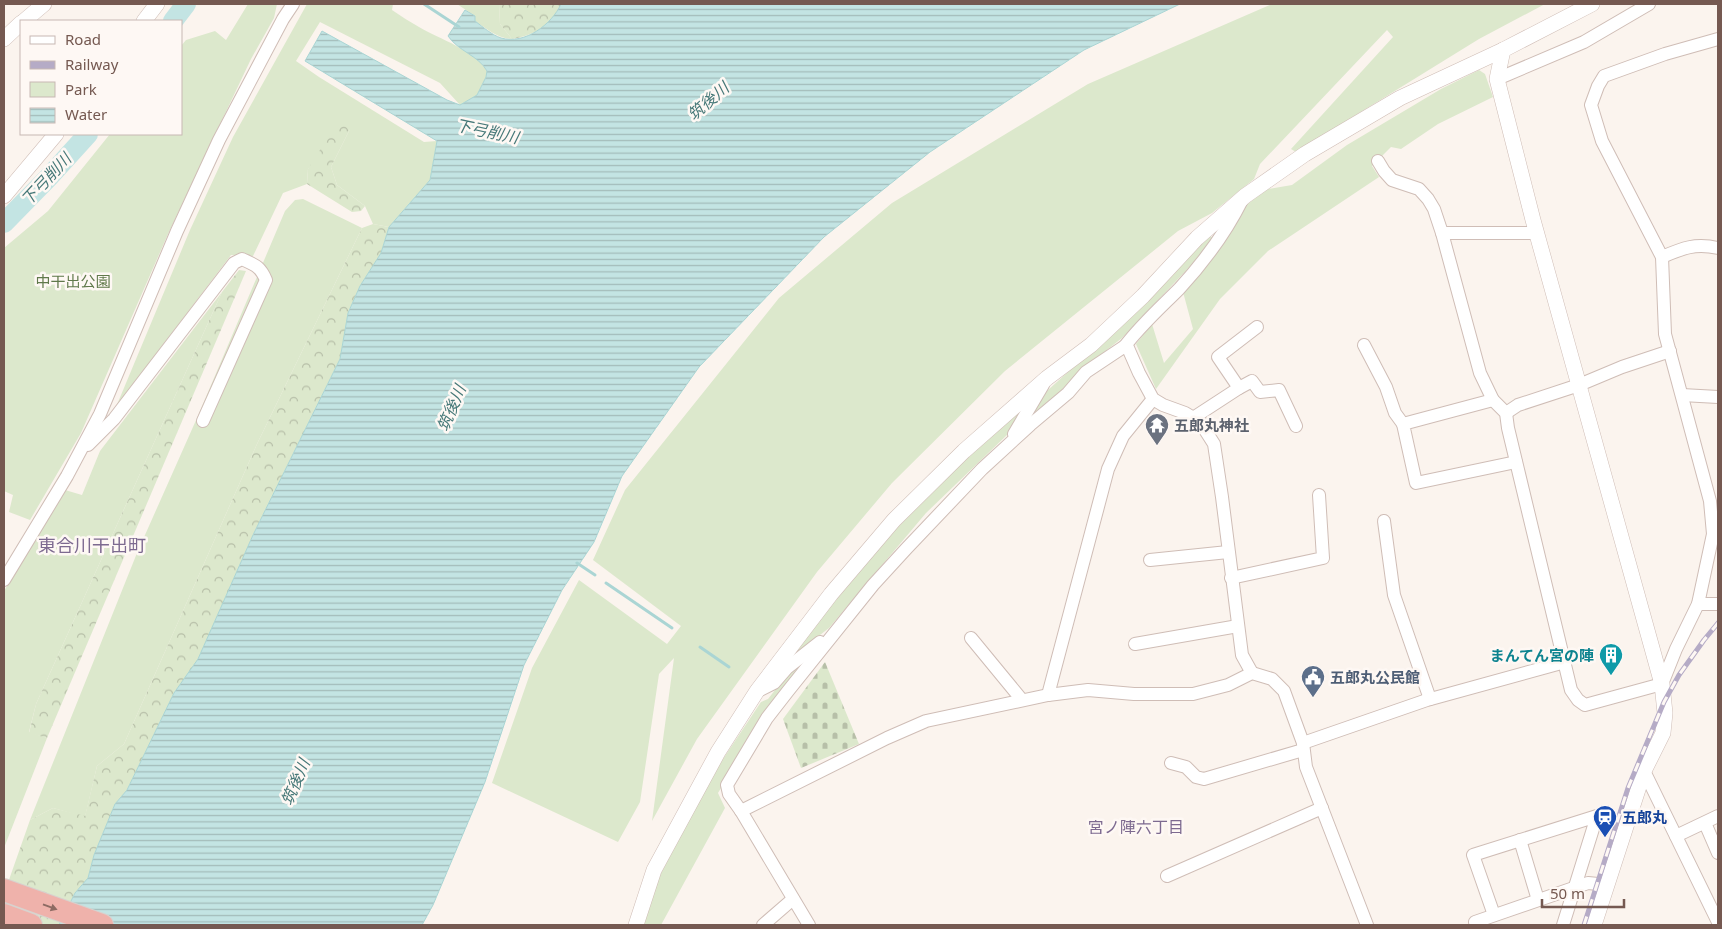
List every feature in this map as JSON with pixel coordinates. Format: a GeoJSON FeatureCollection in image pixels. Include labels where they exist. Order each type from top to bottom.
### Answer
{"type":"FeatureCollection","features":[{"type":"Feature","properties":{"kind":"highway"},"geometry":{"type":"LineString","coordinates":[[4,890],[102,925]]}},
{"type":"Feature","properties":{"kind":"highway"},"geometry":{"type":"LineString","coordinates":[[4,915],[32,925]]}},
{"type":"Feature","properties":{"kind":"street"},"geometry":{"type":"LineString","coordinates":[[24,20],[44,4]]}},
{"type":"Feature","properties":{"kind":"street"},"geometry":{"type":"LineString","coordinates":[[145,20],[157,4]]}},
{"type":"Feature","properties":{"kind":"street"},"geometry":{"type":"LineString","coordinates":[[4,580],[78,456],[100,414],[219,140],[283,19],[293,4]]}},
{"type":"Feature","properties":{"kind":"street"},"geometry":{"type":"LineString","coordinates":[[636,925],[654,870],[718,752],[757,691],[832,594],[894,520],[964,452],[1047,378],[1091,345],[1143,296],[1197,238],[1244,196],[1305,154],[1400,98],[1503,50],[1592,4]]}},
{"type":"Feature","properties":{"kind":"street"},"geometry":{"type":"LineString","coordinates":[[1497,79],[1584,42],[1649,4]]}},
{"type":"Feature","properties":{"kind":"street"},"geometry":{"type":"LineString","coordinates":[[4,39],[20,24]]}},
{"type":"Feature","properties":{"kind":"street"},"geometry":{"type":"LineString","coordinates":[[1662,684],[1676,649],[1698,604],[1713,534],[1710,501],[1665,334],[1662,257],[1602,141],[1591,105],[1604,76],[1665,54],[1718,39]]}},
{"type":"Feature","properties":{"kind":"street"},"geometry":{"type":"LineString","coordinates":[[1503,50],[1497,79],[1536,232],[1662,684],[1665,713],[1663,733],[1644,772],[1594,925]]}},
{"type":"Feature","properties":{"kind":"street"},"geometry":{"type":"LineString","coordinates":[[4,196],[55,135]]}},
{"type":"Feature","properties":{"kind":"street"},"geometry":{"type":"LineString","coordinates":[[1378,161],[1392,180],[1419,189],[1434,209],[1480,373],[1493,400],[1506,413],[1516,462],[1572,690],[1578,700],[1585,705],[1662,684]]}},
{"type":"Feature","properties":{"kind":"street"},"geometry":{"type":"LineString","coordinates":[[809,925],[729,794],[727,785],[767,718],[873,585],[939,512],[1006,448],[1068,394],[1086,372],[1125,346],[1149,317],[1180,288],[1203,260],[1232,221],[1244,196]]}},
{"type":"Feature","properties":{"kind":"street"},"geometry":{"type":"LineString","coordinates":[[1442,233],[1536,232]]}},
{"type":"Feature","properties":{"kind":"street"},"geometry":{"type":"LineString","coordinates":[[1662,257],[1685,247],[1707,246],[1718,248]]}},
{"type":"Feature","properties":{"kind":"street"},"geometry":{"type":"LineString","coordinates":[[78,456],[114,419],[234,263],[242,259],[262,270],[266,280],[203,421]]}},
{"type":"Feature","properties":{"kind":"street"},"geometry":{"type":"LineString","coordinates":[[1239,388],[1218,357],[1257,327]]}},
{"type":"Feature","properties":{"kind":"street"},"geometry":{"type":"LineString","coordinates":[[1125,346],[1128,348],[1139,373],[1154,399],[1200,422],[1214,444],[1242,655],[1252,673]]}},
{"type":"Feature","properties":{"kind":"street"},"geometry":{"type":"LineString","coordinates":[[1364,346],[1386,387],[1395,413],[1404,424],[1416,483],[1516,462]]}},
{"type":"Feature","properties":{"kind":"street"},"geometry":{"type":"LineString","coordinates":[[1506,413],[1518,405],[1579,385],[1622,367],[1670,351]]}},
{"type":"Feature","properties":{"kind":"street"},"geometry":{"type":"LineString","coordinates":[[1006,448],[1047,378]]}},
{"type":"Feature","properties":{"kind":"street"},"geometry":{"type":"LineString","coordinates":[[1193,418],[1252,381],[1260,392],[1279,390],[1296,426]]}},
{"type":"Feature","properties":{"kind":"street"},"geometry":{"type":"LineString","coordinates":[[1682,395],[1718,397]]}},
{"type":"Feature","properties":{"kind":"street"},"geometry":{"type":"LineString","coordinates":[[1048,695],[1108,469],[1123,436],[1154,399]]}},
{"type":"Feature","properties":{"kind":"street"},"geometry":{"type":"LineString","coordinates":[[1404,424],[1493,400]]}},
{"type":"Feature","properties":{"kind":"street"},"geometry":{"type":"LineString","coordinates":[[1231,578],[1324,558],[1318,495]]}},
{"type":"Feature","properties":{"kind":"street"},"geometry":{"type":"LineString","coordinates":[[1384,521],[1394,596],[1430,699]]}},
{"type":"Feature","properties":{"kind":"street"},"geometry":{"type":"LineString","coordinates":[[1150,560],[1228,552]]}},
{"type":"Feature","properties":{"kind":"street"},"geometry":{"type":"LineString","coordinates":[[1698,604],[1718,604]]}},
{"type":"Feature","properties":{"kind":"street"},"geometry":{"type":"LineString","coordinates":[[1135,644],[1238,626]]}},
{"type":"Feature","properties":{"kind":"street"},"geometry":{"type":"LineString","coordinates":[[757,691],[774,683],[787,668],[836,630]]}},
{"type":"Feature","properties":{"kind":"street"},"geometry":{"type":"LineString","coordinates":[[971,638],[1022,700]]}},
{"type":"Feature","properties":{"kind":"street"},"geometry":{"type":"LineString","coordinates":[[1171,763],[1186,767],[1196,777],[1204,779],[1302,747],[1430,699],[1564,662]]}},
{"type":"Feature","properties":{"kind":"street"},"geometry":{"type":"LineString","coordinates":[[741,811],[887,738],[926,721],[1048,695],[1088,690],[1134,694],[1193,694],[1228,685],[1252,673],[1272,679],[1284,691],[1302,747],[1306,767],[1367,925]]}},
{"type":"Feature","properties":{"kind":"street"},"geometry":{"type":"LineString","coordinates":[[1644,772],[1718,922]]}},
{"type":"Feature","properties":{"kind":"street"},"geometry":{"type":"LineString","coordinates":[[1167,876],[1322,808]]}},
{"type":"Feature","properties":{"kind":"street"},"geometry":{"type":"LineString","coordinates":[[1494,916],[1473,855],[1597,816],[1563,925]]}},
{"type":"Feature","properties":{"kind":"street"},"geometry":{"type":"LineString","coordinates":[[1676,836],[1718,816]]}},
{"type":"Feature","properties":{"kind":"street"},"geometry":{"type":"LineString","coordinates":[[1705,823],[1718,853]]}},
{"type":"Feature","properties":{"kind":"street"},"geometry":{"type":"LineString","coordinates":[[1520,840],[1538,900]]}},
{"type":"Feature","properties":{"kind":"street"},"geometry":{"type":"LineString","coordinates":[[1476,925],[1475,922],[1588,884],[1598,884],[1606,888]]}},
{"type":"Feature","properties":{"kind":"street"},"geometry":{"type":"LineString","coordinates":[[763,925],[793,899]]}},
{"type":"Feature","properties":{"kind":"green space","name":"中干出公園"},"geometry":{"type":"Polygon","coordinates":[[[248,4],[277,4],[274,18],[251,59],[168,234],[81,433],[30,520],[9,512],[13,495],[4,491],[4,248],[48,211],[109,135],[182,135],[182,45],[186,40],[215,31],[226,40],[248,4]]]}},
{"type":"Feature","properties":{"kind":"green space"},"geometry":{"type":"Polygon","coordinates":[[[307,4],[393,4],[392,10],[402,17],[474,57],[487,71],[486,77],[477,95],[460,105],[440,83],[320,22],[296,61],[424,142],[437,141],[430,180],[389,227],[373,224],[365,206],[337,185],[331,167],[350,129],[308,169],[307,184],[283,193],[253,256],[231,255],[116,407],[190,230],[233,137],[307,4]]]}},
{"type":"Feature","properties":{"kind":"green space"},"geometry":{"type":"Polygon","coordinates":[[[457,4],[499,4],[500,24],[512,39],[502,37],[488,30],[475,21],[475,16],[457,4]]]}},
{"type":"Feature","properties":{"kind":"green space"},"geometry":{"type":"Polygon","coordinates":[[[499,4],[561,4],[547,24],[528,35],[512,39],[500,24],[499,4]]]}},
{"type":"Feature","properties":{"kind":"green space"},"geometry":{"type":"Polygon","coordinates":[[[1272,4],[1545,4],[1479,39],[1296,152],[1291,149],[1393,37],[1387,30],[1260,164],[1254,179],[1212,213],[1178,231],[1005,371],[892,483],[817,572],[697,739],[652,821],[674,658],[659,674],[640,802],[618,842],[492,783],[532,668],[579,580],[667,644],[681,626],[593,560],[625,490],[779,298],[892,203],[1088,84],[1272,4]]]}},
{"type":"Feature","properties":{"kind":"green space"},"geometry":{"type":"Polygon","coordinates":[[[1479,70],[1485,74],[1493,97],[1438,124],[1401,149],[1391,147],[1372,166],[1379,177],[1268,251],[1220,299],[1156,389],[1136,344],[1152,324],[1164,363],[1193,329],[1183,292],[1246,205],[1268,189],[1292,185],[1347,145],[1441,89],[1479,70]]]}},
{"type":"Feature","properties":{"kind":"green space"},"geometry":{"type":"Polygon","coordinates":[[[346,124],[350,129],[331,167],[337,185],[365,206],[361,211],[352,212],[307,184],[308,169],[335,126],[346,124]]]}},
{"type":"Feature","properties":{"kind":"green space"},"geometry":{"type":"Polygon","coordinates":[[[303,199],[362,228],[257,444],[124,744],[97,766],[85,817],[53,808],[30,820],[137,553],[285,211],[295,200],[303,199]]]}},
{"type":"Feature","properties":{"kind":"green space"},"geometry":{"type":"Polygon","coordinates":[[[373,224],[389,227],[381,253],[360,286],[348,313],[340,359],[253,535],[198,660],[174,693],[127,790],[115,804],[94,855],[88,878],[75,893],[59,925],[4,925],[4,894],[30,820],[53,808],[85,816],[97,766],[124,744],[257,444],[362,228],[373,224]]]}},
{"type":"Feature","properties":{"kind":"green space"},"geometry":{"type":"Polygon","coordinates":[[[1209,235],[1215,240],[1122,338],[1080,371],[1065,391],[1026,424],[1047,391],[1144,303],[1209,235]]]}},
{"type":"Feature","properties":{"kind":"green space"},"geometry":{"type":"Polygon","coordinates":[[[239,270],[246,271],[47,738],[29,733],[36,704],[222,292],[239,270]]]}},
{"type":"Feature","properties":{"kind":"green space"},"geometry":{"type":"Polygon","coordinates":[[[222,292],[36,704],[29,732],[47,738],[4,848],[4,591],[65,490],[82,495],[100,451],[222,292]]]}},
{"type":"Feature","properties":{"kind":"green space"},"geometry":{"type":"Polygon","coordinates":[[[1033,395],[1008,434],[926,513],[829,628],[789,659],[875,551],[955,468],[1033,395]]]}},
{"type":"Feature","properties":{"kind":"green space"},"geometry":{"type":"Polygon","coordinates":[[[813,652],[766,713],[718,793],[725,808],[661,925],[643,925],[660,875],[717,768],[761,702],[768,699],[790,671],[813,652]]]}},
{"type":"Feature","properties":{"kind":"green space"},"geometry":{"type":"Polygon","coordinates":[[[825,662],[859,744],[801,768],[783,719],[825,662]]]}},
{"type":"Feature","properties":{"kind":"water","name":"筑後川"},"geometry":{"type":"Polygon","coordinates":[[[561,4],[1180,4],[1084,50],[930,152],[824,237],[699,367],[622,476],[594,542],[562,590],[524,665],[485,782],[433,905],[422,925],[59,925],[75,893],[88,878],[94,855],[115,804],[127,790],[174,693],[198,659],[253,535],[340,359],[348,313],[360,286],[381,253],[389,227],[430,180],[437,141],[305,61],[322,31],[447,100],[460,105],[477,95],[487,71],[479,61],[457,46],[448,36],[465,10],[475,16],[475,21],[491,33],[501,38],[510,39],[528,36],[537,31],[551,19],[561,4]]]}},
{"type":"Feature","properties":{"kind":"waterway","name":"下弓削川"},"geometry":{"type":"LineString","coordinates":[[174,20],[186,4]]}},
{"type":"Feature","properties":{"kind":"waterway"},"geometry":{"type":"LineString","coordinates":[[424,4],[459,27]]}},
{"type":"Feature","properties":{"kind":"waterway","name":"下弓削川"},"geometry":{"type":"LineString","coordinates":[[4,223],[87,135]]}},
{"type":"Feature","properties":{"kind":"waterway"},"geometry":{"type":"LineString","coordinates":[[577,563],[595,575]]}},
{"type":"Feature","properties":{"kind":"waterway"},"geometry":{"type":"LineString","coordinates":[[606,583],[672,628]]}},
{"type":"Feature","properties":{"kind":"waterway"},"geometry":{"type":"LineString","coordinates":[[700,647],[729,667]]}},
{"type":"Feature","properties":{"kind":"railway"},"geometry":{"type":"LineString","coordinates":[[1584,925],[1628,788],[1664,702],[1679,675],[1718,623]]}},
{"type":"Feature","properties":{"kind":"place","name":"五郎丸神社"},"geometry":{"type":"Point","coordinates":[1157,446]}},
{"type":"Feature","properties":{"kind":"place","name":"まんてん宮の陣"},"geometry":{"type":"Point","coordinates":[1611,676]}},
{"type":"Feature","properties":{"kind":"place","name":"五郎丸公民館"},"geometry":{"type":"Point","coordinates":[1313,698]}},
{"type":"Feature","properties":{"kind":"place","name":"五郎丸"},"geometry":{"type":"Point","coordinates":[1605,838]}},
{"type":"Feature","properties":{"kind":"district","name":"東合川干出町"},"geometry":{"type":"Point","coordinates":[92,545]}},
{"type":"Feature","properties":{"kind":"district","name":"宮ノ陣六丁目"},"geometry":{"type":"Point","coordinates":[1136,827]}}]}
